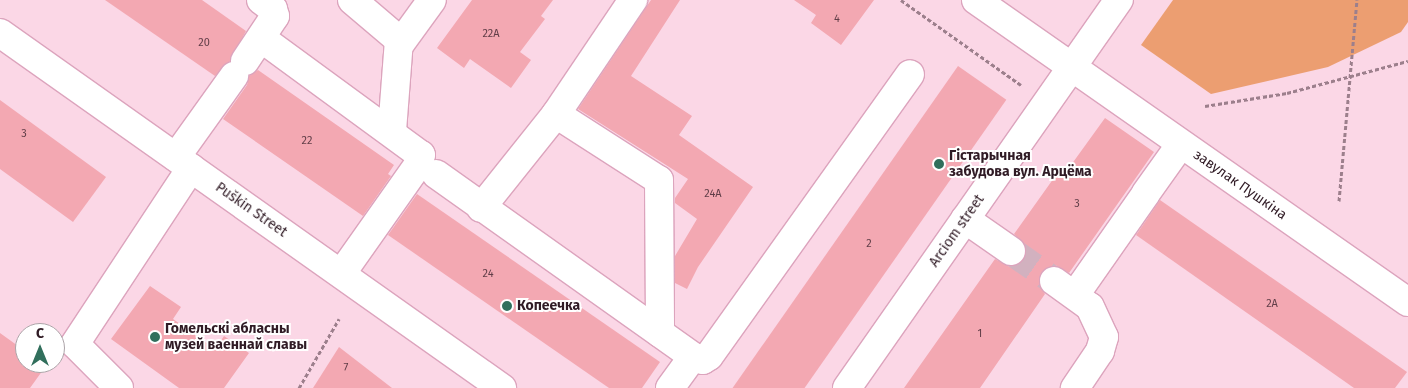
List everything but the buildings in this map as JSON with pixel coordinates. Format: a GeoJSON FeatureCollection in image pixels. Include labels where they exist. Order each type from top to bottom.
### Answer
{"type":"FeatureCollection","features":[{"type":"Feature","properties":{"kind":"street"},"geometry":{"type":"LineString","coordinates":[[352,0],[393,33],[400,44]]}},
{"type":"Feature","properties":{"kind":"street"},"geometry":{"type":"LineString","coordinates":[[392,131],[400,44],[432,0]]}},
{"type":"Feature","properties":{"kind":"street"},"geometry":{"type":"LineString","coordinates":[[481,208],[556,114],[633,0]]}},
{"type":"Feature","properties":{"kind":"street","name":"завулак Пушкіна"},"geometry":{"type":"LineString","coordinates":[[976,0],[1408,302]]}},
{"type":"Feature","properties":{"kind":"street","name":"Arciom street"},"geometry":{"type":"LineString","coordinates":[[847,388],[1119,0]]}},
{"type":"Feature","properties":{"kind":"street"},"geometry":{"type":"LineString","coordinates":[[119,388],[75,344],[239,68],[275,16],[268,2]]}},
{"type":"Feature","properties":{"kind":"street","name":"Puškin Street"},"geometry":{"type":"LineString","coordinates":[[1,34],[502,388]]}},
{"type":"Feature","properties":{"kind":"street"},"geometry":{"type":"LineString","coordinates":[[261,38],[420,152],[420,160],[341,274]]}},
{"type":"Feature","properties":{"kind":"street"},"geometry":{"type":"LineString","coordinates":[[436,174],[481,208],[693,356],[703,360],[709,356],[910,74]]}},
{"type":"Feature","properties":{"kind":"street"},"geometry":{"type":"LineString","coordinates":[[556,114],[658,180],[660,333]]}},
{"type":"Feature","properties":{"kind":"street"},"geometry":{"type":"LineString","coordinates":[[1075,388],[1104,342],[1090,307],[1065,288],[1146,194],[1181,144]]}},
{"type":"Feature","properties":{"kind":"street"},"geometry":{"type":"LineString","coordinates":[[965,219],[1011,251]]}},
{"type":"Feature","properties":{"kind":"street"},"geometry":{"type":"LineString","coordinates":[[670,388],[693,356]]}},
{"type":"Feature","properties":{"kind":"path"},"geometry":{"type":"LineString","coordinates":[[901,0],[1022,85]]}},
{"type":"Feature","properties":{"kind":"path"},"geometry":{"type":"LineString","coordinates":[[1339,201],[1353,74],[1357,0]]}},
{"type":"Feature","properties":{"kind":"path"},"geometry":{"type":"LineString","coordinates":[[1204,106],[1287,93],[1408,61]]}},
{"type":"Feature","properties":{"kind":"path"},"geometry":{"type":"LineString","coordinates":[[299,388],[340,320]]}},
{"type":"Feature","properties":{"kind":"shaded area"},"geometry":{"type":"Polygon","coordinates":[[[1173,0],[1408,0],[1408,22],[1401,32],[1328,67],[1211,94],[1141,45],[1173,0]]]}},
{"type":"Feature","properties":{"kind":"tunnel"},"geometry":{"type":"LineString","coordinates":[[1011,251],[1054,281]]}},
{"type":"Feature","properties":{"kind":"place","name":"Гістарычная забудова вул. Арцёма"},"geometry":{"type":"Point","coordinates":[939,164]}},
{"type":"Feature","properties":{"kind":"place","name":"Копеечка"},"geometry":{"type":"Point","coordinates":[507,306]}},
{"type":"Feature","properties":{"kind":"place","name":"Гомельскі абласны музей ваеннай славы"},"geometry":{"type":"Point","coordinates":[155,337]}}]}
